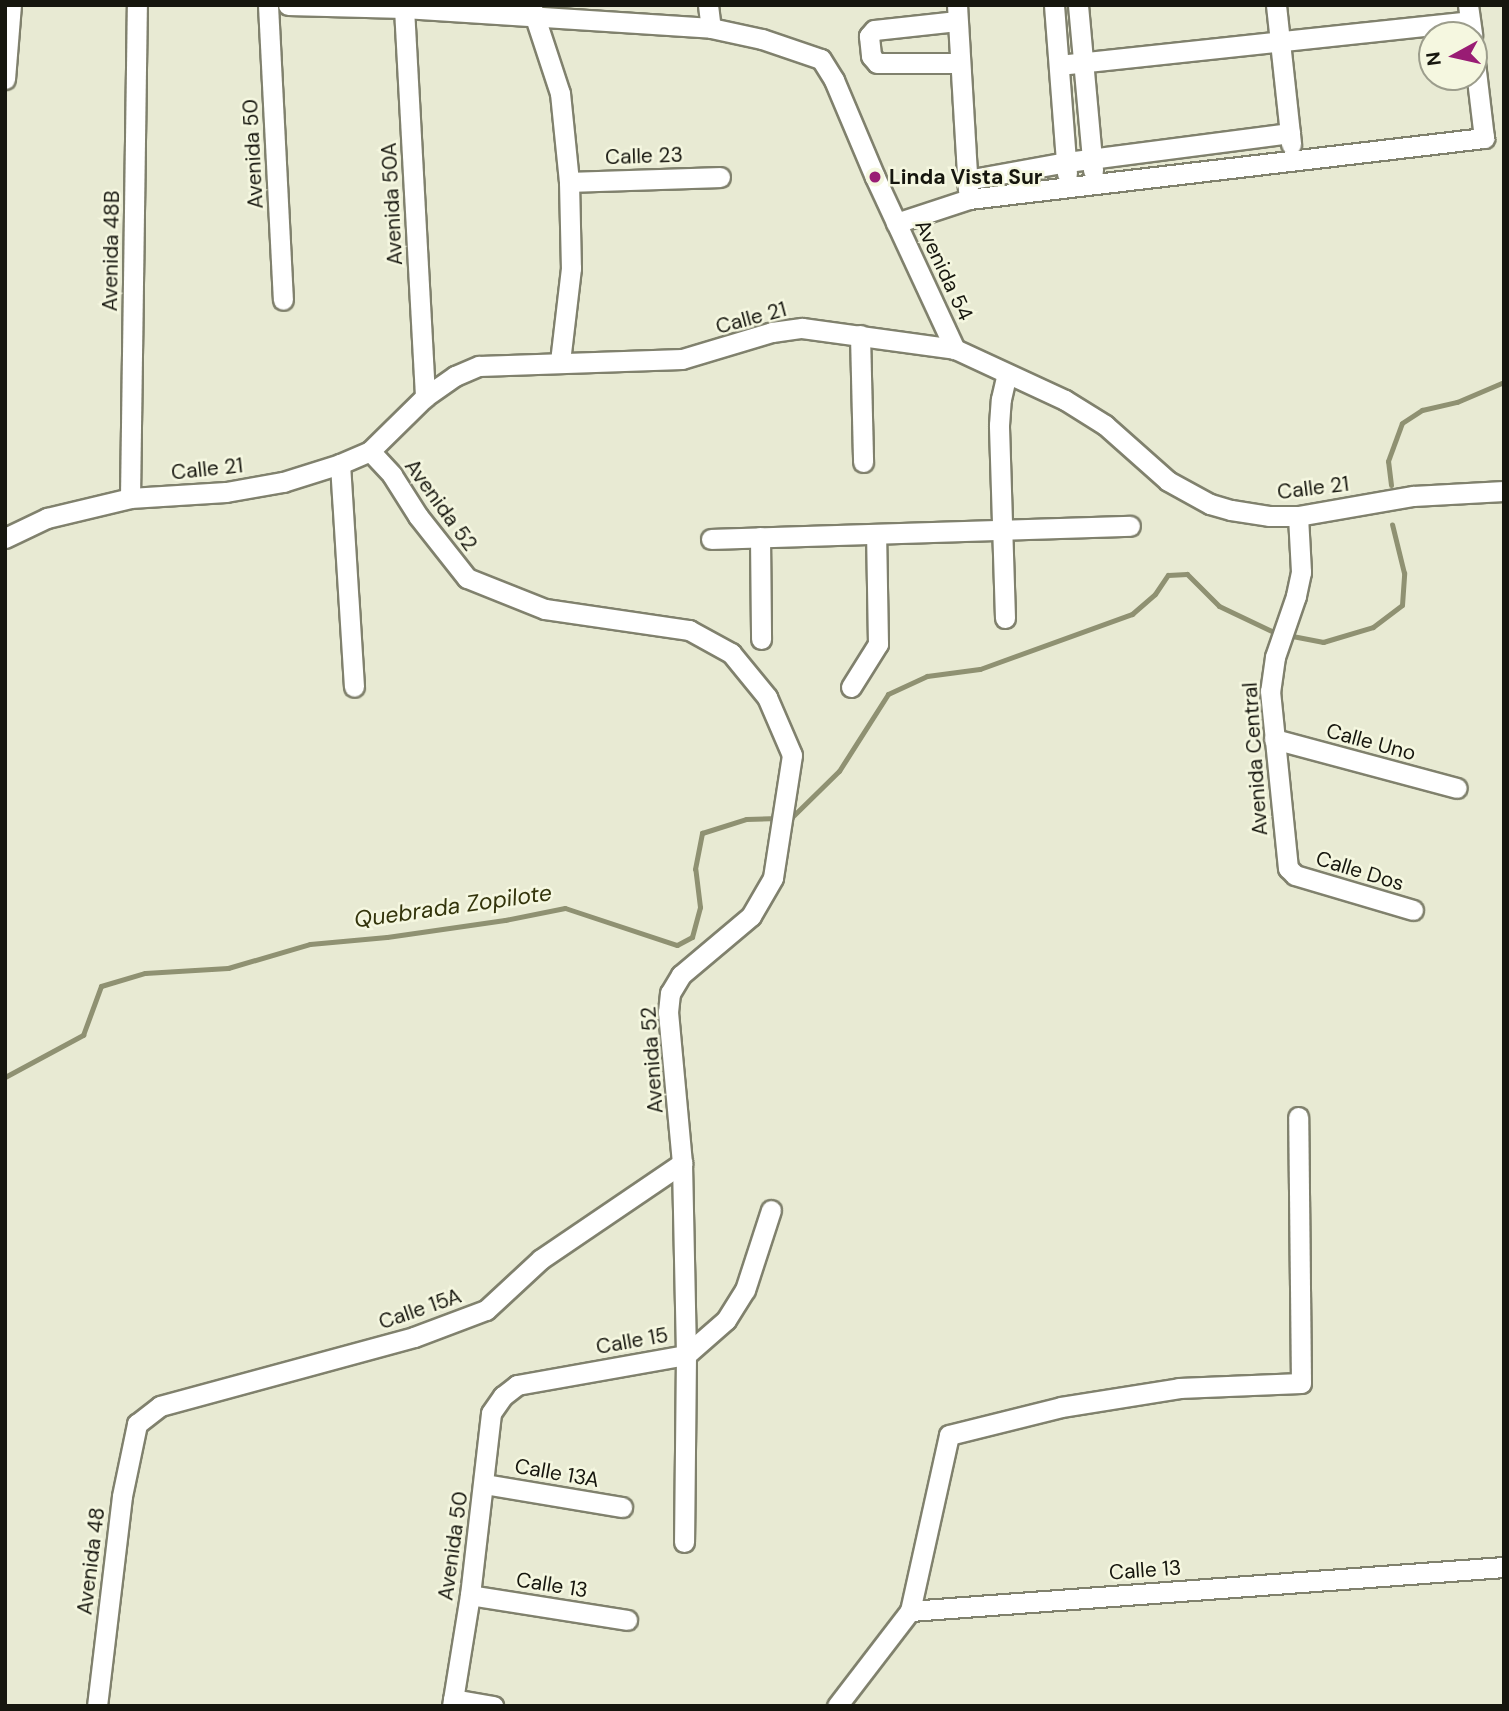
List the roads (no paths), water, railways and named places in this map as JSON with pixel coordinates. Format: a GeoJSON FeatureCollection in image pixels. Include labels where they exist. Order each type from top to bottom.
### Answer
{"type":"FeatureCollection","features":[{"type":"Feature","properties":{"kind":"street"},"geometry":{"type":"LineString","coordinates":[[5,79],[11,5]]}},
{"type":"Feature","properties":{"kind":"street","name":"Avenida 48B"},"geometry":{"type":"LineString","coordinates":[[130,498],[137,5]]}},
{"type":"Feature","properties":{"kind":"street","name":"Avenida 50"},"geometry":{"type":"LineString","coordinates":[[268,5],[283,300]]}},
{"type":"Feature","properties":{"kind":"street"},"geometry":{"type":"LineString","coordinates":[[288,5],[533,11],[711,29],[708,5]]}},
{"type":"Feature","properties":{"kind":"street"},"geometry":{"type":"LineString","coordinates":[[1054,5],[1068,185]]}},
{"type":"Feature","properties":{"kind":"street"},"geometry":{"type":"LineString","coordinates":[[1078,5],[1094,182]]}},
{"type":"Feature","properties":{"kind":"street"},"geometry":{"type":"LineString","coordinates":[[1276,5],[1282,41],[1292,159]]}},
{"type":"Feature","properties":{"kind":"street","name":"Avenida 50A"},"geometry":{"type":"LineString","coordinates":[[404,8],[425,397]]}},
{"type":"Feature","properties":{"kind":"street"},"geometry":{"type":"LineString","coordinates":[[533,11],[560,93],[569,182],[571,268],[560,362]]}},
{"type":"Feature","properties":{"kind":"street"},"geometry":{"type":"LineString","coordinates":[[959,63],[877,63],[871,56],[869,36],[874,30],[957,13],[968,189]]}},
{"type":"Feature","properties":{"kind":"street"},"geometry":{"type":"LineString","coordinates":[[1059,65],[1418,27]]}},
{"type":"Feature","properties":{"kind":"street","name":"Avenida 54"},"geometry":{"type":"LineString","coordinates":[[711,29],[762,39],[821,59],[834,80],[896,223],[956,349]]}},
{"type":"Feature","properties":{"kind":"street"},"geometry":{"type":"LineString","coordinates":[[968,189],[1068,185],[1484,138],[1478,91]]}},
{"type":"Feature","properties":{"kind":"street"},"geometry":{"type":"LineString","coordinates":[[896,223],[968,189],[1067,162],[1290,133]]}},
{"type":"Feature","properties":{"kind":"street","name":"Calle 23"},"geometry":{"type":"LineString","coordinates":[[569,182],[720,177]]}},
{"type":"Feature","properties":{"kind":"street","name":"Calle 21"},"geometry":{"type":"LineString","coordinates":[[6,537],[47,518],[130,498],[226,492],[284,482],[340,464],[370,451],[425,397],[455,376],[479,366],[560,362],[640,363],[682,359],[772,332],[802,328],[956,349],[1065,400],[1105,425],[1168,481],[1210,504],[1269,516],[1298,516],[1413,496],[1504,491]]}},
{"type":"Feature","properties":{"kind":"street"},"geometry":{"type":"LineString","coordinates":[[860,335],[863,462]]}},
{"type":"Feature","properties":{"kind":"street"},"geometry":{"type":"LineString","coordinates":[[1005,618],[999,425],[1001,398],[1007,374]]}},
{"type":"Feature","properties":{"kind":"street","name":"Avenida 52"},"geometry":{"type":"LineString","coordinates":[[370,451],[391,475],[418,516],[467,578],[545,608],[689,630],[731,653],[767,697],[792,755],[782,836],[773,878],[751,916],[681,975],[670,993],[668,1012],[682,1163],[686,1355],[684,1542]]}},
{"type":"Feature","properties":{"kind":"street"},"geometry":{"type":"LineString","coordinates":[[340,464],[354,687]]}},
{"type":"Feature","properties":{"kind":"street","name":"Avenida Central"},"geometry":{"type":"LineString","coordinates":[[1295,875],[1288,868],[1286,858],[1270,691],[1275,657],[1301,572],[1298,516]]}},
{"type":"Feature","properties":{"kind":"street"},"geometry":{"type":"LineString","coordinates":[[5,526],[6,537]]}},
{"type":"Feature","properties":{"kind":"street"},"geometry":{"type":"LineString","coordinates":[[710,539],[1130,526]]}},
{"type":"Feature","properties":{"kind":"street"},"geometry":{"type":"LineString","coordinates":[[851,687],[878,644],[876,534]]}},
{"type":"Feature","properties":{"kind":"street"},"geometry":{"type":"LineString","coordinates":[[760,537],[761,639]]}},
{"type":"Feature","properties":{"kind":"street","name":"Calle Uno"},"geometry":{"type":"LineString","coordinates":[[1274,739],[1457,788]]}},
{"type":"Feature","properties":{"kind":"street","name":"Calle Dos"},"geometry":{"type":"LineString","coordinates":[[1295,875],[1413,910]]}},
{"type":"Feature","properties":{"kind":"street"},"geometry":{"type":"LineString","coordinates":[[837,1706],[910,1611],[949,1435],[1061,1407],[1180,1388],[1301,1383],[1298,1117]]}},
{"type":"Feature","properties":{"kind":"street","name":"Calle 15A"},"geometry":{"type":"LineString","coordinates":[[137,1424],[160,1406],[414,1337],[486,1310],[541,1259],[682,1163]]}},
{"type":"Feature","properties":{"kind":"street","name":"Calle 15"},"geometry":{"type":"LineString","coordinates":[[503,1396],[517,1385],[686,1355],[726,1320],[745,1290],[771,1210]]}},
{"type":"Feature","properties":{"kind":"street","name":"Avenida 50"},"geometry":{"type":"LineString","coordinates":[[453,1703],[470,1595],[491,1413],[503,1396]]}},
{"type":"Feature","properties":{"kind":"street","name":"Avenida 48"},"geometry":{"type":"LineString","coordinates":[[97,1706],[121,1496],[137,1424]]}},
{"type":"Feature","properties":{"kind":"street","name":"Calle 13A"},"geometry":{"type":"LineString","coordinates":[[484,1484],[622,1507]]}},
{"type":"Feature","properties":{"kind":"street","name":"Calle 13"},"geometry":{"type":"LineString","coordinates":[[910,1611],[1504,1567]]}},
{"type":"Feature","properties":{"kind":"street","name":"Calle 13"},"geometry":{"type":"LineString","coordinates":[[470,1595],[627,1620]]}},
{"type":"Feature","properties":{"kind":"street"},"geometry":{"type":"LineString","coordinates":[[453,1703],[493,1706]]}},
{"type":"Feature","properties":{"kind":"waterway"},"geometry":{"type":"LineString","coordinates":[[1391,485],[1388,461],[1402,423],[1422,410],[1457,402],[1504,382]]}},
{"type":"Feature","properties":{"kind":"waterway","name":"Quebrada Zopilote"},"geometry":{"type":"LineString","coordinates":[[1287,635],[1323,642],[1373,627],[1402,605],[1404,573],[1392,524]]}},
{"type":"Feature","properties":{"kind":"waterway","name":"Quebrada Zopilote"},"geometry":{"type":"LineString","coordinates":[[788,818],[839,771],[888,694],[927,676],[980,669],[1132,614],[1155,594],[1168,575],[1187,574],[1219,606],[1278,634]]}},
{"type":"Feature","properties":{"kind":"waterway","name":"Quebrada Zopilote"},"geometry":{"type":"LineString","coordinates":[[5,1077],[83,1035],[101,986],[145,973],[228,968],[310,944],[387,937],[505,920],[565,908],[677,945],[692,937],[700,907],[695,869],[702,833],[746,819],[778,818]]}},
{"type":"Feature","properties":{"kind":"place","name":"Linda Vista Sur"},"geometry":{"type":"Point","coordinates":[875,177]}}]}
